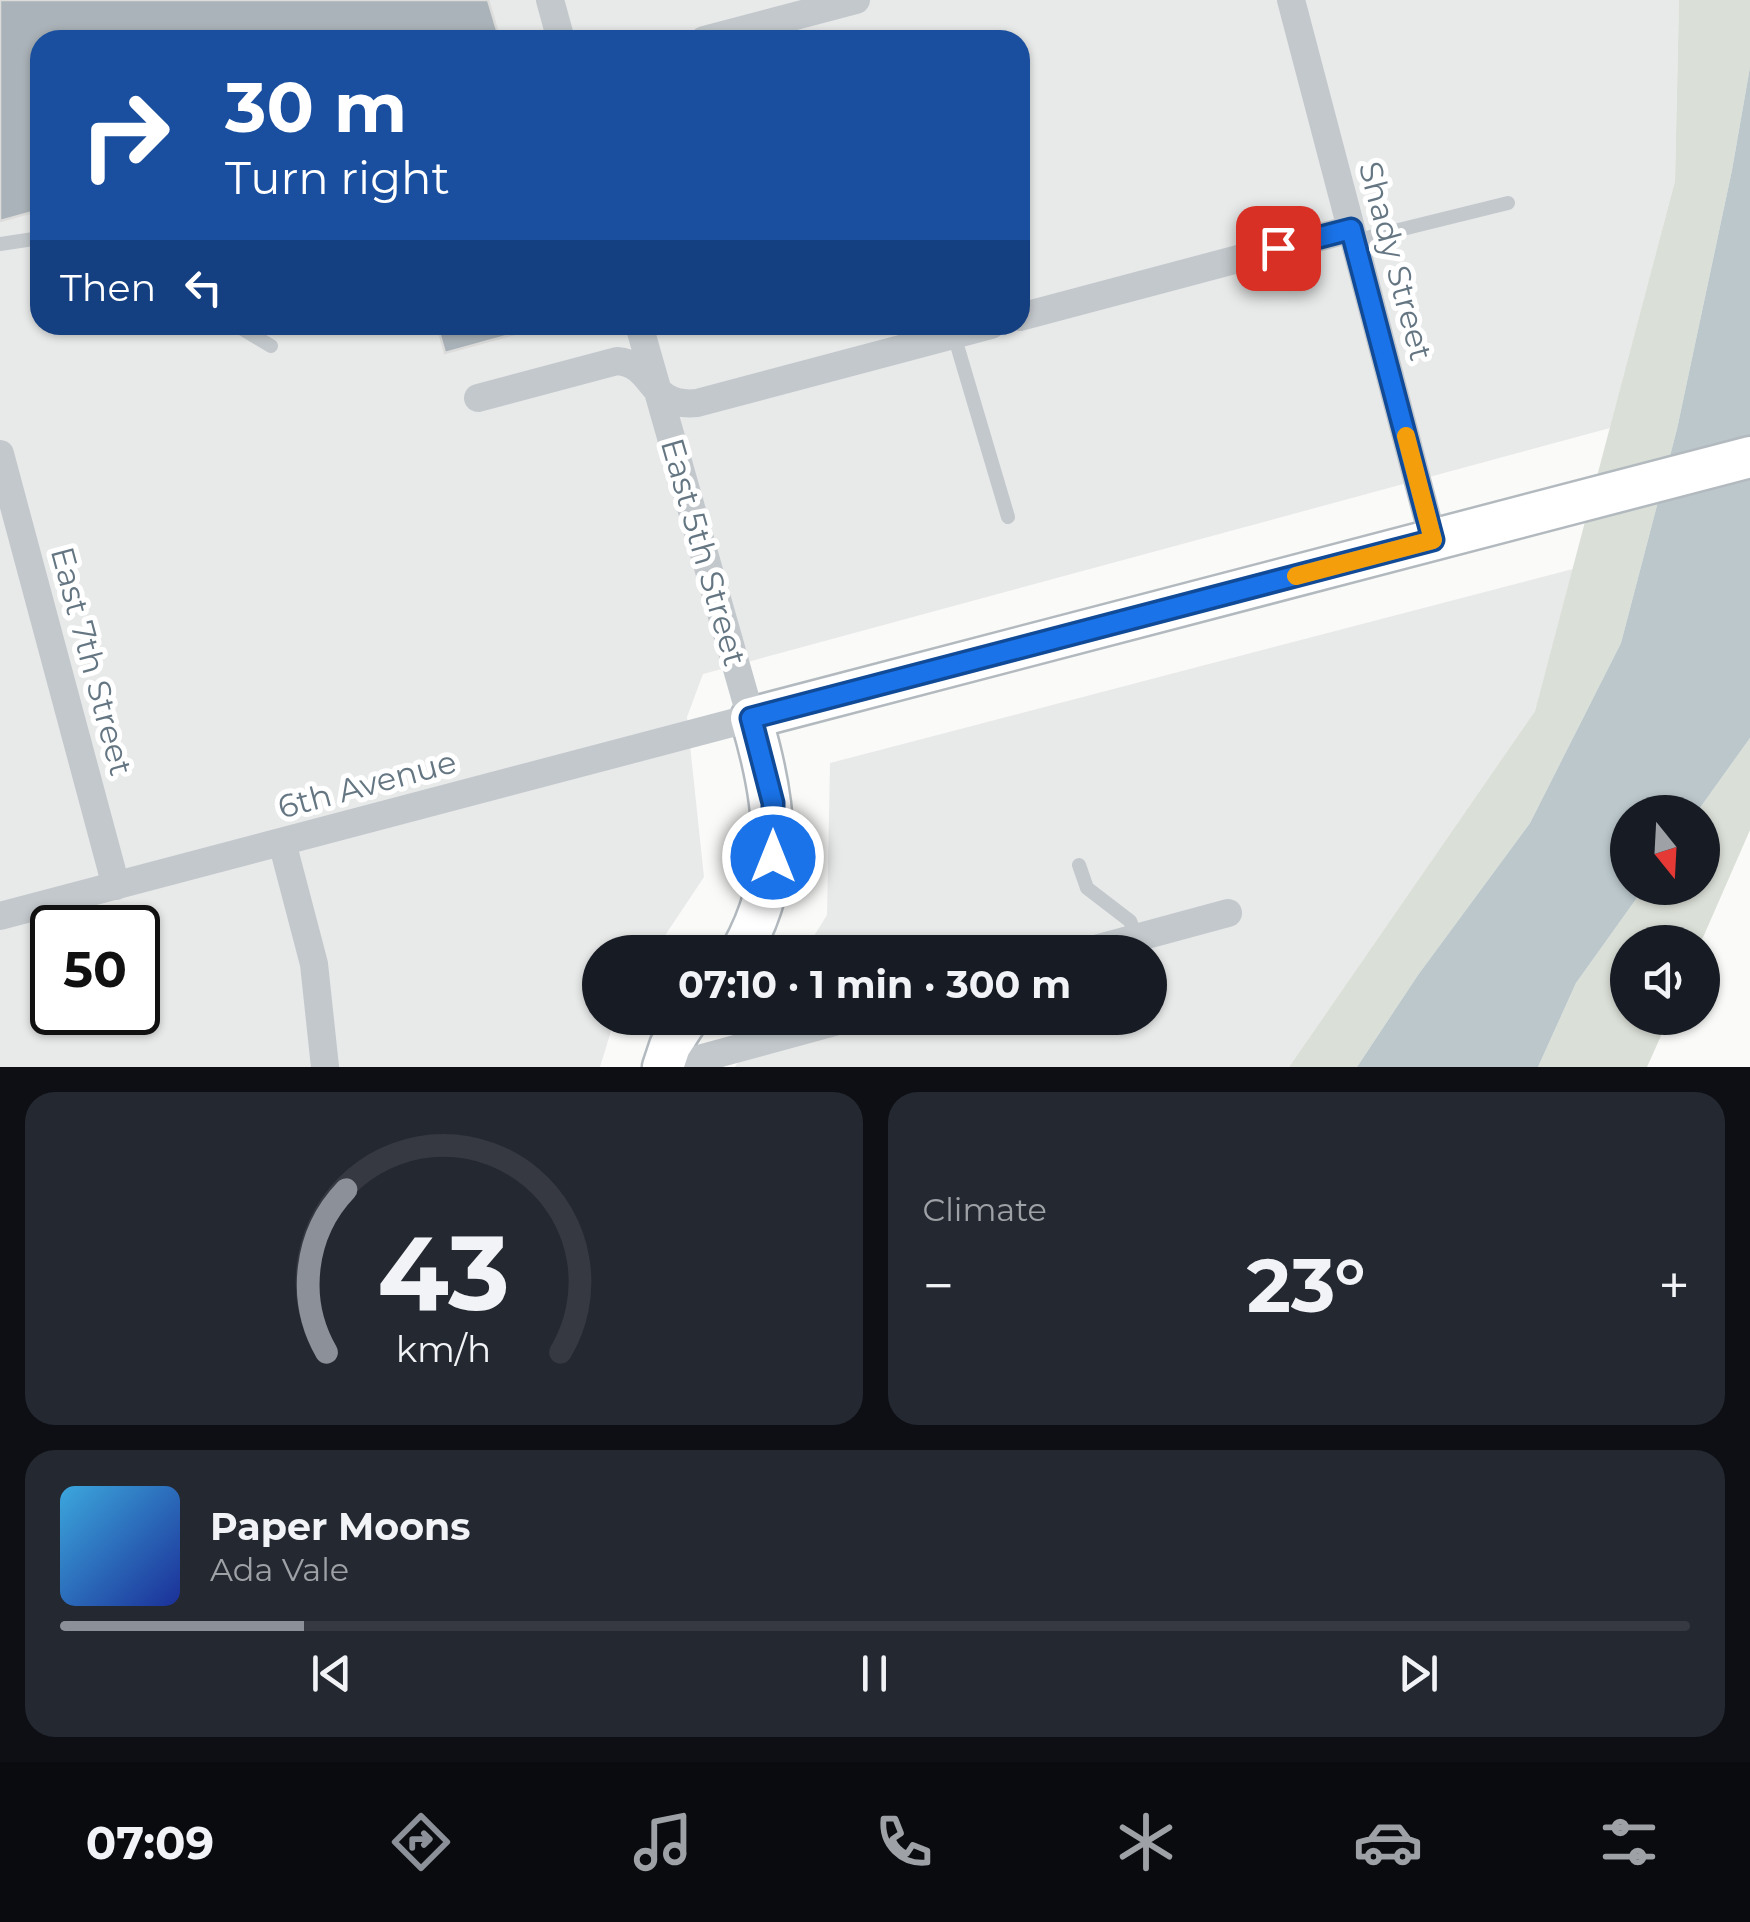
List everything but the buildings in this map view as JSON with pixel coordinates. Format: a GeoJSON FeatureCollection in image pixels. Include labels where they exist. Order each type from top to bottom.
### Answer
{"type":"FeatureCollection","features":[{"type":"Feature","properties":{"kind":"main road"},"geometry":{"type":"LineString","coordinates":[[751,718],[1750,457]]}},
{"type":"Feature","properties":{"kind":"main road","name":"East 5th Street"},"geometry":{"type":"LineString","coordinates":[[751,718],[773,803],[774,838],[766,894],[751,935]]}},
{"type":"Feature","properties":{"kind":"main road"},"geometry":{"type":"LineString","coordinates":[[666,1067],[670,1046],[677,1035]]}},
{"type":"Feature","properties":{"kind":"street"},"geometry":{"type":"LineString","coordinates":[[550,0],[558,30]]}},
{"type":"Feature","properties":{"kind":"street"},"geometry":{"type":"LineString","coordinates":[[789,29],[856,0]]}},
{"type":"Feature","properties":{"kind":"street","name":"Shady Street"},"geometry":{"type":"LineString","coordinates":[[1291,0],[1433,540]]}},
{"type":"Feature","properties":{"kind":"street"},"geometry":{"type":"LineString","coordinates":[[1030,315],[1353,235]]}},
{"type":"Feature","properties":{"kind":"street","name":"East 5th Street"},"geometry":{"type":"LineString","coordinates":[[641,335],[751,718]]}},
{"type":"Feature","properties":{"kind":"street"},"geometry":{"type":"LineString","coordinates":[[478,398],[628,362],[678,405],[697,403],[950,335]]}},
{"type":"Feature","properties":{"kind":"street","name":"East 7th Street"},"geometry":{"type":"LineString","coordinates":[[0,454],[7,508],[116,886]]}},
{"type":"Feature","properties":{"kind":"street","name":"6th Avenue"},"geometry":{"type":"LineString","coordinates":[[0,916],[751,718]]}},
{"type":"Feature","properties":{"kind":"street"},"geometry":{"type":"LineString","coordinates":[[282,842],[314,964],[325,1067]]}},
{"type":"Feature","properties":{"kind":"street"},"geometry":{"type":"LineString","coordinates":[[1149,935],[1228,913]]}},
{"type":"Feature","properties":{"kind":"street"},"geometry":{"type":"LineString","coordinates":[[666,1067],[785,1035]]}},
{"type":"Feature","properties":{"kind":"lane"},"geometry":{"type":"LineString","coordinates":[[1353,235],[1508,203]]}},
{"type":"Feature","properties":{"kind":"lane"},"geometry":{"type":"LineString","coordinates":[[0,244],[30,240]]}},
{"type":"Feature","properties":{"kind":"lane"},"geometry":{"type":"LineString","coordinates":[[253,335],[272,346]]}},
{"type":"Feature","properties":{"kind":"lane"},"geometry":{"type":"LineString","coordinates":[[954,335],[1008,517]]}},
{"type":"Feature","properties":{"kind":"lane"},"geometry":{"type":"LineString","coordinates":[[1079,865],[1087,888],[1130,922],[1136,935]]}},
{"type":"Feature","properties":{"kind":"shaded area"},"geometry":{"type":"Polygon","coordinates":[[[0,0],[1679,0],[1675,181],[1610,428],[703,674],[687,717],[704,877],[665,935],[582,935],[582,1035],[610,1035],[600,1067],[0,1067],[0,0]]]}},
{"type":"Feature","properties":{"kind":"shaded area"},"geometry":{"type":"Polygon","coordinates":[[[1679,0],[1750,0],[1750,67],[1677,429],[1621,643],[1530,823],[1418,975],[1357,1067],[1289,1067],[1535,711],[1675,181],[1679,0]]]}},
{"type":"Feature","properties":{"kind":"shaded area"},"geometry":{"type":"Polygon","coordinates":[[[1750,67],[1750,738],[1709,795],[1610,795],[1610,905],[1632,905],[1618,925],[1610,925],[1610,936],[1576,983],[1538,1067],[1357,1067],[1418,975],[1530,823],[1621,643],[1677,429],[1750,67]]]}},
{"type":"Feature","properties":{"kind":"shaded area"},"geometry":{"type":"Polygon","coordinates":[[[1573,569],[1535,711],[1289,1067],[735,1067],[755,1035],[1167,1035],[1167,935],[815,935],[827,915],[830,763],[1573,569]]]}},
{"type":"Feature","properties":{"kind":"shaded area"},"geometry":{"type":"Polygon","coordinates":[[[1750,738],[1750,830],[1720,899],[1720,795],[1709,795],[1750,738]]]}},
{"type":"Feature","properties":{"kind":"shaded area"},"geometry":{"type":"Polygon","coordinates":[[[1632,905],[1717,905],[1708,925],[1618,925],[1632,905]]]}},
{"type":"Feature","properties":{"kind":"shaded area"},"geometry":{"type":"Polygon","coordinates":[[[1610,936],[1610,1035],[1661,1035],[1647,1067],[1538,1067],[1576,983],[1610,936]]]}},
{"type":"Feature","properties":{"kind":"slow traffic"},"geometry":{"type":"LineString","coordinates":[[1296,576],[1433,540],[1406,436]]}},
{"type":"Feature","properties":{"kind":"route"},"geometry":{"type":"LineString","coordinates":[[773,857],[773,803],[751,718],[1433,540],[1351,229],[1278,248]]}}]}
